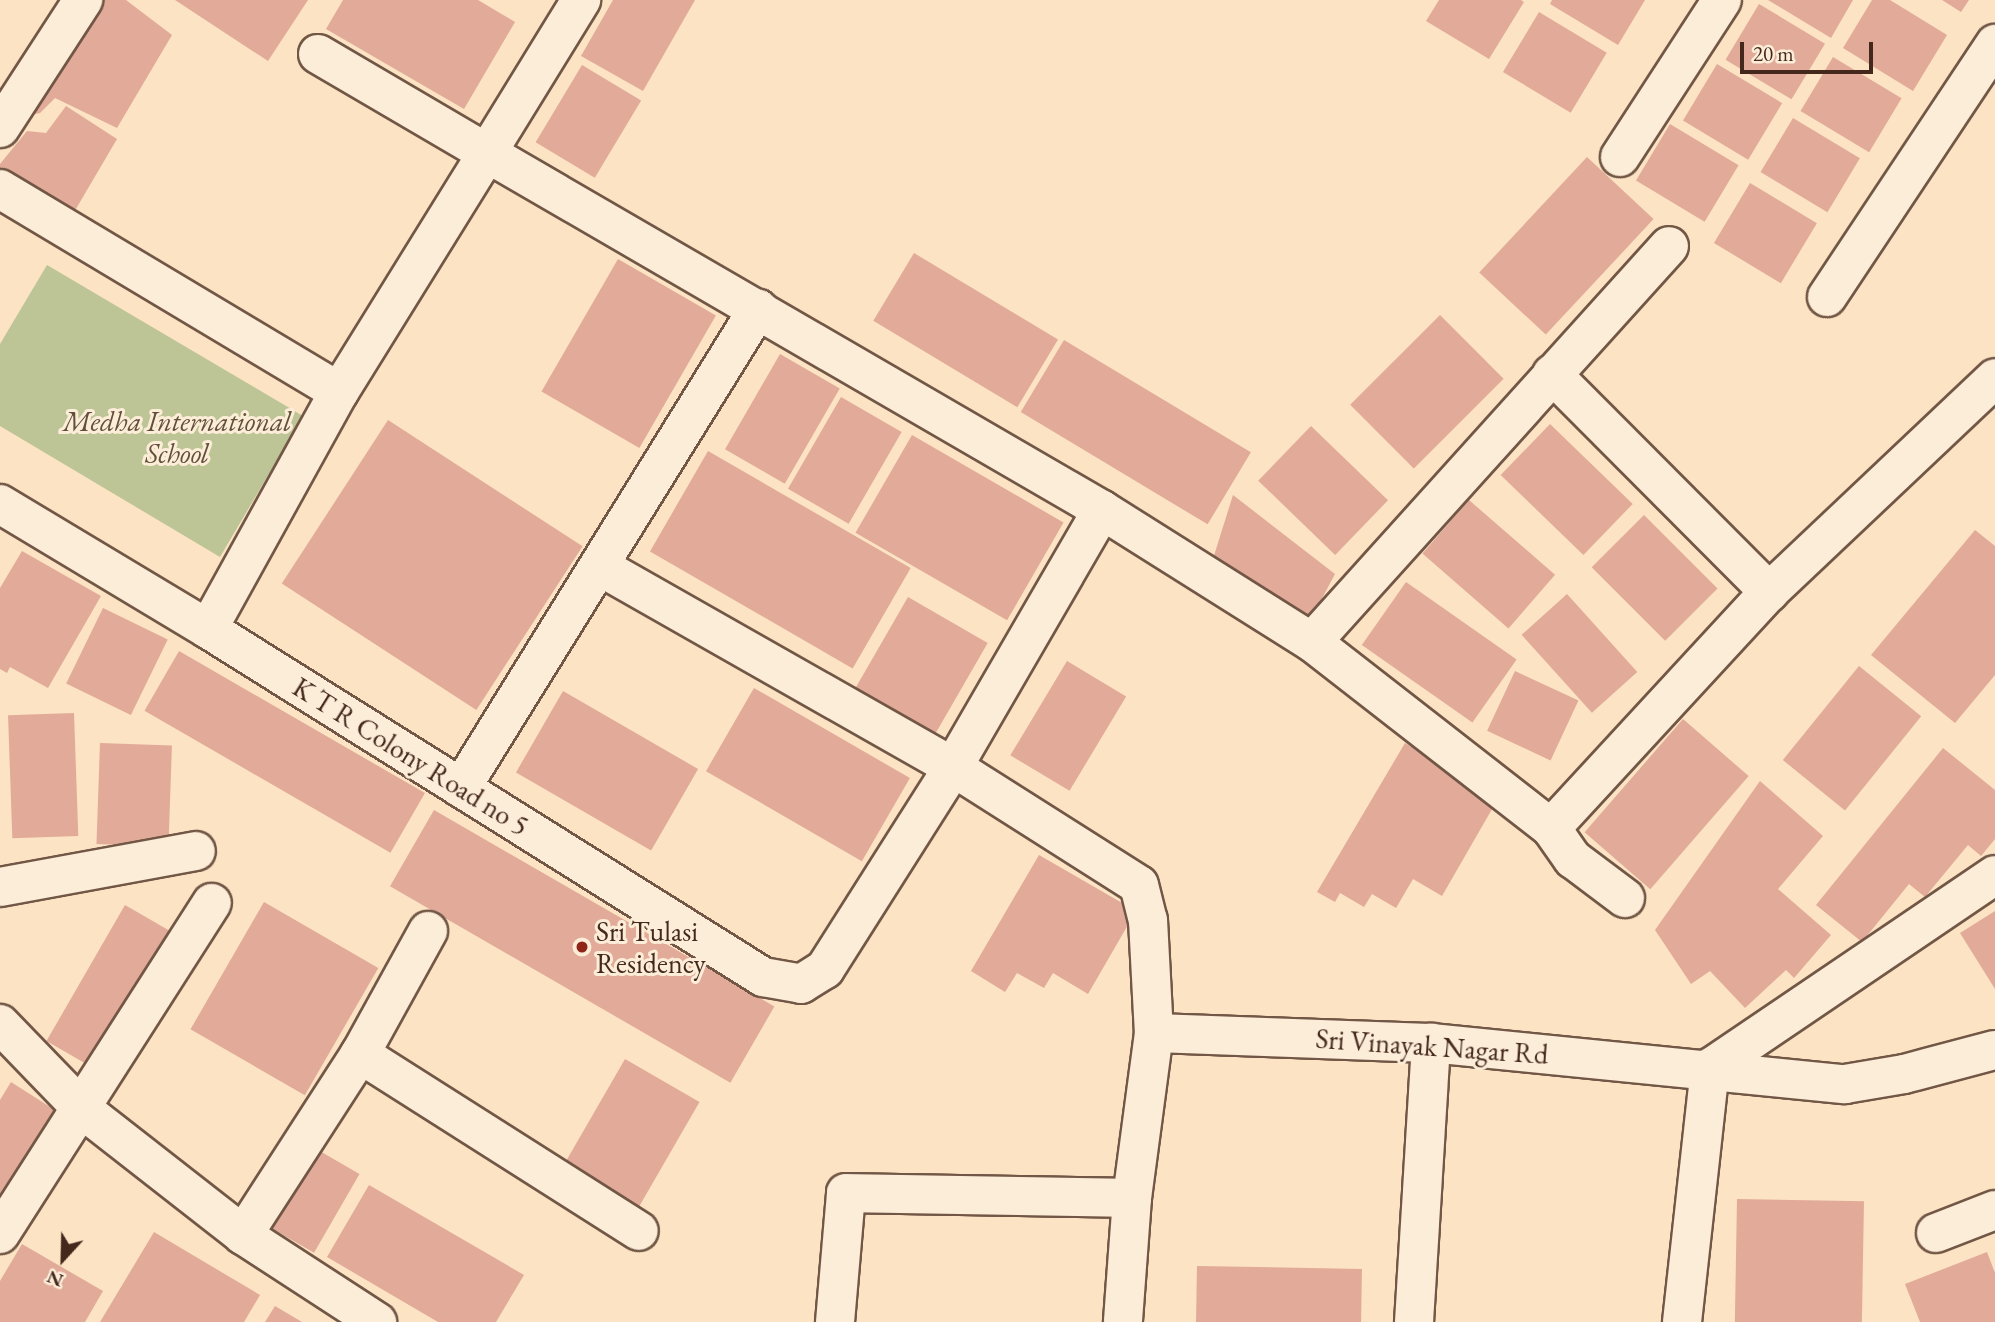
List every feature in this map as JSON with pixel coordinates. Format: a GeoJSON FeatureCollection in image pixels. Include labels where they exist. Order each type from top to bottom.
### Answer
{"type":"FeatureCollection","features":[{"type":"Feature","properties":{"kind":"street"},"geometry":{"type":"LineString","coordinates":[[0,128],[83,0]]}},
{"type":"Feature","properties":{"kind":"street"},"geometry":{"type":"LineString","coordinates":[[208,629],[339,392],[581,0]]}},
{"type":"Feature","properties":{"kind":"street"},"geometry":{"type":"LineString","coordinates":[[1619,157],[1722,0]]}},
{"type":"Feature","properties":{"kind":"street"},"geometry":{"type":"LineString","coordinates":[[1827,297],[1995,44]]}},
{"type":"Feature","properties":{"kind":"street"},"geometry":{"type":"LineString","coordinates":[[318,54],[1102,510],[1312,642],[1551,828],[1573,859],[1625,898]]}},
{"type":"Feature","properties":{"kind":"street"},"geometry":{"type":"LineString","coordinates":[[0,189],[339,392]]}},
{"type":"Feature","properties":{"kind":"street"},"geometry":{"type":"LineString","coordinates":[[1312,642],[1669,246]]}},
{"type":"Feature","properties":{"kind":"street"},"geometry":{"type":"LineString","coordinates":[[461,788],[758,309]]}},
{"type":"Feature","properties":{"kind":"street"},"geometry":{"type":"LineString","coordinates":[[1552,374],[1769,592]]}},
{"type":"Feature","properties":{"kind":"street"},"geometry":{"type":"LineString","coordinates":[[1551,828],[1769,592],[1995,378]]}},
{"type":"Feature","properties":{"kind":"street","name":"K T R Colony Road no 5"},"geometry":{"type":"LineString","coordinates":[[0,505],[208,629],[763,977],[801,984],[825,969],[953,766]]}},
{"type":"Feature","properties":{"kind":"street"},"geometry":{"type":"LineString","coordinates":[[953,766],[1102,510]]}},
{"type":"Feature","properties":{"kind":"street"},"geometry":{"type":"LineString","coordinates":[[599,566],[953,766],[1139,885],[1148,920],[1154,1033],[1132,1198],[1123,1322]]}},
{"type":"Feature","properties":{"kind":"street"},"geometry":{"type":"LineString","coordinates":[[0,887],[196,851]]}},
{"type":"Feature","properties":{"kind":"street"},"geometry":{"type":"LineString","coordinates":[[1682,1322],[1710,1068],[1995,875]]}},
{"type":"Feature","properties":{"kind":"street"},"geometry":{"type":"LineString","coordinates":[[0,1234],[212,903]]}},
{"type":"Feature","properties":{"kind":"street"},"geometry":{"type":"LineString","coordinates":[[243,1236],[360,1054],[428,931]]}},
{"type":"Feature","properties":{"kind":"street"},"geometry":{"type":"LineString","coordinates":[[0,1024],[82,1109],[243,1236],[377,1322]]}},
{"type":"Feature","properties":{"kind":"street","name":"Sri Vinayak Nagar Rd"},"geometry":{"type":"LineString","coordinates":[[1154,1033],[1431,1043],[1710,1068],[1845,1084],[1904,1074],[1995,1050]]}},
{"type":"Feature","properties":{"kind":"street"},"geometry":{"type":"LineString","coordinates":[[1414,1322],[1431,1043]]}},
{"type":"Feature","properties":{"kind":"street"},"geometry":{"type":"LineString","coordinates":[[360,1054],[639,1231]]}},
{"type":"Feature","properties":{"kind":"street"},"geometry":{"type":"LineString","coordinates":[[835,1322],[846,1194],[1132,1198]]}},
{"type":"Feature","properties":{"kind":"street"},"geometry":{"type":"LineString","coordinates":[[1936,1233],[1995,1210]]}},
{"type":"Feature","properties":{"kind":"green space","name":"Medha International School"},"geometry":{"type":"Polygon","coordinates":[[[47,265],[303,416],[220,557],[0,426],[0,344],[47,265]]]}},
{"type":"Feature","properties":{"kind":"building"},"geometry":{"type":"Polygon","coordinates":[[[95,0],[126,0],[172,35],[117,128],[55,98],[40,113],[26,116],[95,0]]]}},
{"type":"Feature","properties":{"kind":"building"},"geometry":{"type":"Polygon","coordinates":[[[175,0],[308,0],[268,61],[175,0]]]}},
{"type":"Feature","properties":{"kind":"building"},"geometry":{"type":"Polygon","coordinates":[[[343,0],[478,0],[515,22],[464,109],[326,29],[343,0]]]}},
{"type":"Feature","properties":{"kind":"building"},"geometry":{"type":"Polygon","coordinates":[[[613,0],[695,0],[643,91],[581,56],[613,0]]]}},
{"type":"Feature","properties":{"kind":"building"},"geometry":{"type":"Polygon","coordinates":[[[1439,0],[1524,2],[1489,59],[1426,21],[1439,0]]]}},
{"type":"Feature","properties":{"kind":"building"},"geometry":{"type":"Polygon","coordinates":[[[1552,0],[1645,0],[1618,45],[1550,4],[1552,0]]]}},
{"type":"Feature","properties":{"kind":"building"},"geometry":{"type":"Polygon","coordinates":[[[1768,0],[1853,0],[1831,38],[1768,0]]]}},
{"type":"Feature","properties":{"kind":"building"},"geometry":{"type":"Polygon","coordinates":[[[1872,0],[1890,0],[1947,35],[1913,91],[1843,48],[1872,0]]]}},
{"type":"Feature","properties":{"kind":"building"},"geometry":{"type":"Polygon","coordinates":[[[1942,0],[1969,0],[1961,12],[1942,0]]]}},
{"type":"Feature","properties":{"kind":"building"},"geometry":{"type":"Polygon","coordinates":[[[1759,4],[1825,44],[1792,99],[1726,60],[1759,4]]]}},
{"type":"Feature","properties":{"kind":"building"},"geometry":{"type":"Polygon","coordinates":[[[1539,12],[1607,53],[1571,113],[1503,72],[1539,12]]]}},
{"type":"Feature","properties":{"kind":"building"},"geometry":{"type":"Polygon","coordinates":[[[1833,57],[1902,98],[1869,152],[1801,111],[1833,57]]]}},
{"type":"Feature","properties":{"kind":"building"},"geometry":{"type":"Polygon","coordinates":[[[1717,64],[1782,103],[1748,160],[1683,121],[1717,64]]]}},
{"type":"Feature","properties":{"kind":"building"},"geometry":{"type":"Polygon","coordinates":[[[582,65],[641,101],[595,178],[536,142],[582,65]]]}},
{"type":"Feature","properties":{"kind":"building"},"geometry":{"type":"Polygon","coordinates":[[[66,106],[117,139],[70,219],[0,176],[0,164],[27,131],[46,133],[66,106]]]}},
{"type":"Feature","properties":{"kind":"building"},"geometry":{"type":"Polygon","coordinates":[[[1793,118],[1860,158],[1827,212],[1761,172],[1793,118]]]}},
{"type":"Feature","properties":{"kind":"building"},"geometry":{"type":"Polygon","coordinates":[[[1670,124],[1739,165],[1705,222],[1636,181],[1670,124]]]}},
{"type":"Feature","properties":{"kind":"building"},"geometry":{"type":"Polygon","coordinates":[[[1587,157],[1654,219],[1546,335],[1479,273],[1587,157]]]}},
{"type":"Feature","properties":{"kind":"building"},"geometry":{"type":"Polygon","coordinates":[[[1750,183],[1817,223],[1781,283],[1714,243],[1750,183]]]}},
{"type":"Feature","properties":{"kind":"building"},"geometry":{"type":"Polygon","coordinates":[[[914,253],[1058,340],[1017,407],[873,321],[914,253]]]}},
{"type":"Feature","properties":{"kind":"building"},"geometry":{"type":"Polygon","coordinates":[[[618,259],[716,316],[639,448],[542,392],[618,259]]]}},
{"type":"Feature","properties":{"kind":"building"},"geometry":{"type":"Polygon","coordinates":[[[1440,315],[1504,379],[1414,468],[1350,405],[1440,315]]]}},
{"type":"Feature","properties":{"kind":"building"},"geometry":{"type":"Polygon","coordinates":[[[1064,340],[1251,452],[1208,524],[1021,412],[1064,340]]]}},
{"type":"Feature","properties":{"kind":"building"},"geometry":{"type":"Polygon","coordinates":[[[780,354],[840,388],[785,484],[725,449],[780,354]]]}},
{"type":"Feature","properties":{"kind":"building"},"geometry":{"type":"Polygon","coordinates":[[[841,397],[902,432],[849,524],[788,489],[841,397]]]}},
{"type":"Feature","properties":{"kind":"building","name":"Medha International School"},"geometry":{"type":"Polygon","coordinates":[[[388,420],[583,546],[476,710],[282,584],[388,420]]]}},
{"type":"Feature","properties":{"kind":"building"},"geometry":{"type":"Polygon","coordinates":[[[1550,424],[1633,504],[1583,555],[1501,475],[1550,424]]]}},
{"type":"Feature","properties":{"kind":"building"},"geometry":{"type":"Polygon","coordinates":[[[1311,426],[1388,500],[1335,555],[1258,481],[1311,426]]]}},
{"type":"Feature","properties":{"kind":"building"},"geometry":{"type":"Polygon","coordinates":[[[912,435],[1064,522],[1007,620],[856,533],[912,435]]]}},
{"type":"Feature","properties":{"kind":"building"},"geometry":{"type":"Polygon","coordinates":[[[708,451],[911,568],[853,668],[650,551],[708,451]]]}},
{"type":"Feature","properties":{"kind":"building"},"geometry":{"type":"Polygon","coordinates":[[[1233,495],[1335,574],[1311,619],[1212,562],[1233,495]]]}},
{"type":"Feature","properties":{"kind":"building"},"geometry":{"type":"Polygon","coordinates":[[[1469,500],[1555,575],[1508,628],[1422,554],[1469,500]]]}},
{"type":"Feature","properties":{"kind":"building"},"geometry":{"type":"Polygon","coordinates":[[[1644,515],[1718,589],[1665,641],[1592,567],[1644,515]]]}},
{"type":"Feature","properties":{"kind":"building"},"geometry":{"type":"Polygon","coordinates":[[[1975,530],[1995,546],[1995,675],[1955,723],[1871,655],[1975,530]]]}},
{"type":"Feature","properties":{"kind":"building"},"geometry":{"type":"Polygon","coordinates":[[[22,551],[101,596],[48,688],[10,667],[7,673],[0,669],[0,588],[22,551]]]}},
{"type":"Feature","properties":{"kind":"building"},"geometry":{"type":"Polygon","coordinates":[[[1406,582],[1517,659],[1472,723],[1362,645],[1406,582]]]}},
{"type":"Feature","properties":{"kind":"building"},"geometry":{"type":"Polygon","coordinates":[[[1567,594],[1637,672],[1592,713],[1522,635],[1567,594]]]}},
{"type":"Feature","properties":{"kind":"building"},"geometry":{"type":"Polygon","coordinates":[[[908,597],[988,643],[935,734],[856,688],[908,597]]]}},
{"type":"Feature","properties":{"kind":"building"},"geometry":{"type":"Polygon","coordinates":[[[103,608],[168,640],[131,715],[66,683],[103,608]]]}},
{"type":"Feature","properties":{"kind":"building"},"geometry":{"type":"Polygon","coordinates":[[[179,651],[425,793],[390,853],[144,711],[179,651]]]}},
{"type":"Feature","properties":{"kind":"building"},"geometry":{"type":"Polygon","coordinates":[[[1067,661],[1126,697],[1069,791],[1010,755],[1067,661]]]}},
{"type":"Feature","properties":{"kind":"building"},"geometry":{"type":"Polygon","coordinates":[[[1859,666],[1921,716],[1845,810],[1783,760],[1859,666]]]}},
{"type":"Feature","properties":{"kind":"building"},"geometry":{"type":"Polygon","coordinates":[[[1515,671],[1578,701],[1551,760],[1487,731],[1515,671]]]}},
{"type":"Feature","properties":{"kind":"building"},"geometry":{"type":"Polygon","coordinates":[[[754,688],[910,778],[862,861],[706,771],[754,688]]]}},
{"type":"Feature","properties":{"kind":"building"},"geometry":{"type":"Polygon","coordinates":[[[563,691],[698,769],[651,850],[516,772],[563,691]]]}},
{"type":"Feature","properties":{"kind":"building"},"geometry":{"type":"Polygon","coordinates":[[[74,713],[78,836],[12,838],[8,715],[74,713]]]}},
{"type":"Feature","properties":{"kind":"building"},"geometry":{"type":"Polygon","coordinates":[[[1683,719],[1749,776],[1650,889],[1585,832],[1683,719]]]}},
{"type":"Feature","properties":{"kind":"building"},"geometry":{"type":"Polygon","coordinates":[[[100,743],[172,746],[168,846],[96,844],[100,743]]]}},
{"type":"Feature","properties":{"kind":"building"},"geometry":{"type":"Polygon","coordinates":[[[1405,743],[1499,797],[1442,896],[1413,879],[1396,908],[1372,894],[1364,907],[1340,893],[1335,902],[1317,892],[1405,743]]]}},
{"type":"Feature","properties":{"kind":"building"},"geometry":{"type":"Polygon","coordinates":[[[1943,748],[1995,790],[1995,839],[1981,856],[1968,845],[1925,897],[1909,884],[1862,942],[1816,905],[1943,748]]]}},
{"type":"Feature","properties":{"kind":"building"},"geometry":{"type":"Polygon","coordinates":[[[1760,781],[1823,836],[1778,889],[1831,935],[1794,978],[1786,970],[1745,1008],[1710,971],[1691,984],[1655,930],[1760,781]]]}},
{"type":"Feature","properties":{"kind":"building","name":"Sri Tulasi Residency"},"geometry":{"type":"Polygon","coordinates":[[[434,810],[774,1006],[730,1083],[390,886],[434,810]]]}},
{"type":"Feature","properties":{"kind":"building"},"geometry":{"type":"Polygon","coordinates":[[[1039,855],[1136,911],[1088,994],[1053,973],[1044,988],[1017,973],[1005,992],[971,971],[1039,855]]]}},
{"type":"Feature","properties":{"kind":"building"},"geometry":{"type":"Polygon","coordinates":[[[264,902],[378,968],[305,1095],[191,1029],[264,902]]]}},
{"type":"Feature","properties":{"kind":"building"},"geometry":{"type":"Polygon","coordinates":[[[125,905],[178,936],[99,1071],[47,1041],[125,905]]]}},
{"type":"Feature","properties":{"kind":"building"},"geometry":{"type":"Polygon","coordinates":[[[1995,911],[1995,989],[1960,933],[1995,911]]]}},
{"type":"Feature","properties":{"kind":"building"},"geometry":{"type":"Polygon","coordinates":[[[625,1059],[699,1102],[631,1220],[557,1177],[625,1059]]]}},
{"type":"Feature","properties":{"kind":"building"},"geometry":{"type":"Polygon","coordinates":[[[11,1082],[61,1114],[0,1212],[0,1100],[11,1082]]]}},
{"type":"Feature","properties":{"kind":"building"},"geometry":{"type":"Polygon","coordinates":[[[311,1146],[359,1174],[314,1253],[266,1225],[311,1146]]]}},
{"type":"Feature","properties":{"kind":"building"},"geometry":{"type":"Polygon","coordinates":[[[369,1185],[524,1275],[496,1322],[438,1322],[327,1257],[369,1185]]]}},
{"type":"Feature","properties":{"kind":"building"},"geometry":{"type":"Polygon","coordinates":[[[1737,1199],[1864,1201],[1862,1322],[1735,1322],[1737,1199]]]}},
{"type":"Feature","properties":{"kind":"building"},"geometry":{"type":"Polygon","coordinates":[[[154,1232],[260,1295],[244,1322],[100,1322],[154,1232]]]}},
{"type":"Feature","properties":{"kind":"building"},"geometry":{"type":"Polygon","coordinates":[[[22,1244],[103,1291],[85,1322],[0,1322],[0,1281],[22,1244]]]}},
{"type":"Feature","properties":{"kind":"building"},"geometry":{"type":"Polygon","coordinates":[[[1987,1252],[1995,1273],[1995,1322],[1920,1322],[1905,1284],[1987,1252]]]}},
{"type":"Feature","properties":{"kind":"building"},"geometry":{"type":"Polygon","coordinates":[[[1197,1266],[1362,1269],[1361,1322],[1196,1322],[1197,1266]]]}},
{"type":"Feature","properties":{"kind":"building"},"geometry":{"type":"Polygon","coordinates":[[[275,1306],[302,1322],[265,1322],[275,1306]]]}},
{"type":"Feature","properties":{"kind":"place","name":"Sri Tulasi Residency"},"geometry":{"type":"Point","coordinates":[582,947]}}]}
